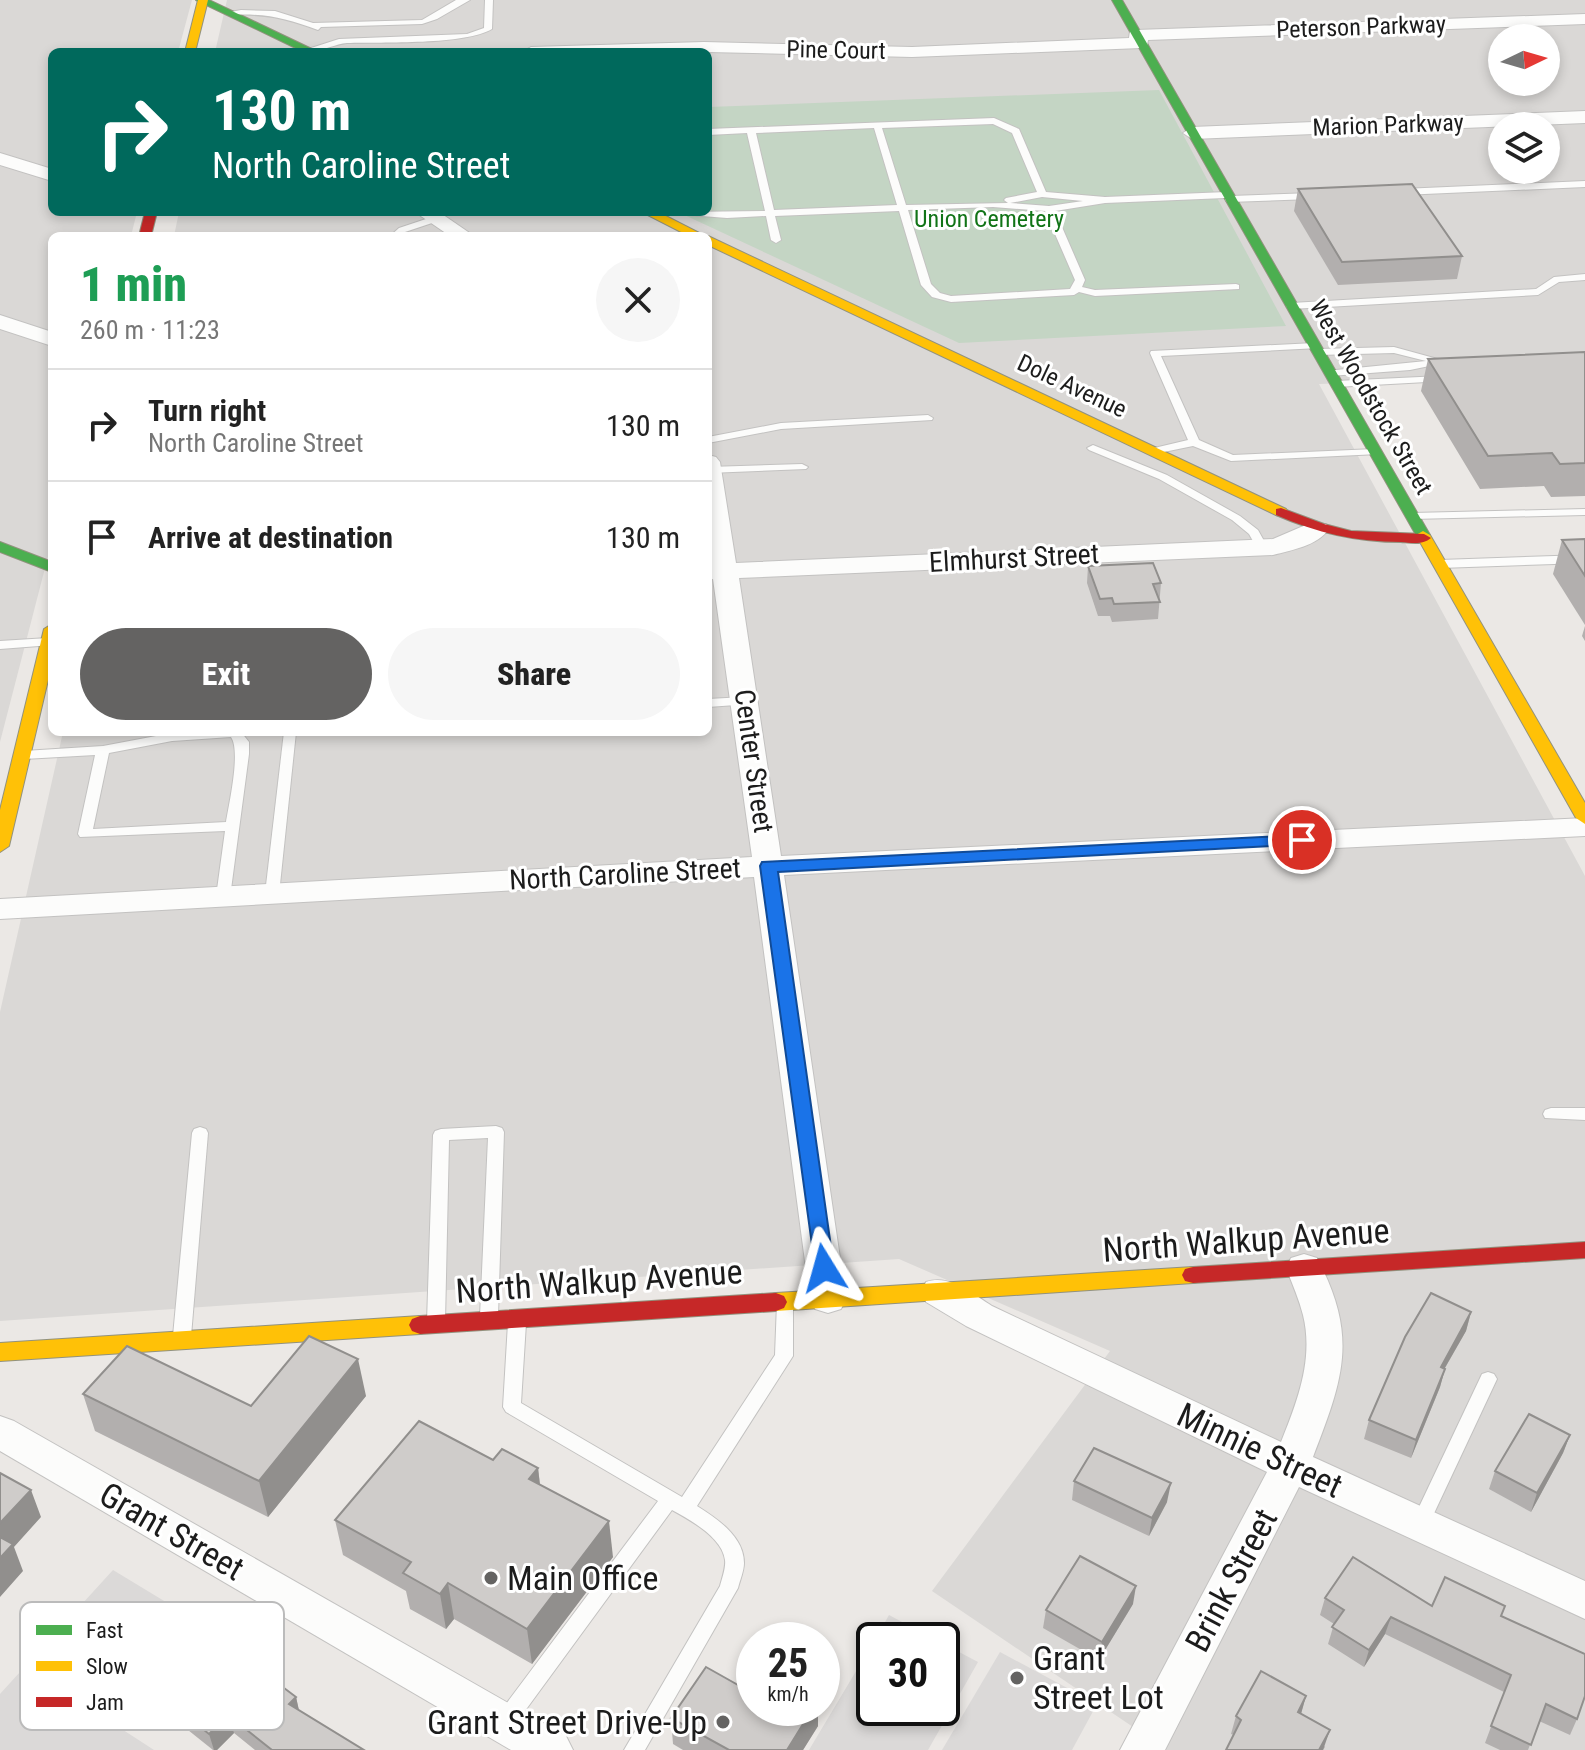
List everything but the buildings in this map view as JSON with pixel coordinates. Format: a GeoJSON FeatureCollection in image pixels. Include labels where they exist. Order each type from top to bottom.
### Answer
{"type":"FeatureCollection","features":[{"type":"Feature","properties":{"kind":"street"},"geometry":{"type":"LineString","coordinates":[[191,48],[202,0],[305,48]]}},
{"type":"Feature","properties":{"kind":"street","name":"West Woodstock Street"},"geometry":{"type":"LineString","coordinates":[[1117,0],[1424,538],[1566,775],[1585,818]]}},
{"type":"Feature","properties":{"kind":"street","name":"Peterson Parkway"},"geometry":{"type":"LineString","coordinates":[[1139,39],[1585,19]]}},
{"type":"Feature","properties":{"kind":"street","name":"Pine Court"},"geometry":{"type":"LineString","coordinates":[[671,48],[912,52],[1139,39]]}},
{"type":"Feature","properties":{"kind":"street","name":"Marion Parkway"},"geometry":{"type":"LineString","coordinates":[[1192,133],[1585,117]]}},
{"type":"Feature","properties":{"kind":"street"},"geometry":{"type":"LineString","coordinates":[[0,159],[48,174]]}},
{"type":"Feature","properties":{"kind":"street"},"geometry":{"type":"LineString","coordinates":[[432,216],[458,232]]}},
{"type":"Feature","properties":{"kind":"street"},"geometry":{"type":"LineString","coordinates":[[656,216],[690,232]]}},
{"type":"Feature","properties":{"kind":"street","name":"Dole Avenue"},"geometry":{"type":"LineString","coordinates":[[712,242],[1317,529],[1351,538],[1424,538]]}},
{"type":"Feature","properties":{"kind":"street"},"geometry":{"type":"LineString","coordinates":[[0,322],[48,338]]}},
{"type":"Feature","properties":{"kind":"street","name":"Center Street"},"geometry":{"type":"LineString","coordinates":[[712,508],[717,572],[745,701],[828,1299]]}},
{"type":"Feature","properties":{"kind":"street","name":"Elmhurst Street"},"geometry":{"type":"LineString","coordinates":[[717,572],[1262,548],[1291,543],[1317,529]]}},
{"type":"Feature","properties":{"kind":"street"},"geometry":{"type":"LineString","coordinates":[[0,547],[48,565]]}},
{"type":"Feature","properties":{"kind":"street"},"geometry":{"type":"LineString","coordinates":[[0,846],[48,644]]}},
{"type":"Feature","properties":{"kind":"street","name":"North Caroline Street"},"geometry":{"type":"LineString","coordinates":[[0,909],[769,866],[1585,827]]}},
{"type":"Feature","properties":{"kind":"street","name":"North Walkup Avenue"},"geometry":{"type":"LineString","coordinates":[[0,1352],[1585,1250]]}},
{"type":"Feature","properties":{"kind":"street","name":"Brink Street"},"geometry":{"type":"LineString","coordinates":[[1142,1750],[1291,1465],[1320,1390],[1324,1362],[1322,1317],[1304,1268]]}},
{"type":"Feature","properties":{"kind":"street","name":"Minnie Street"},"geometry":{"type":"LineString","coordinates":[[939,1292],[979,1316],[1585,1601]]}},
{"type":"Feature","properties":{"kind":"street","name":"Grant Street"},"geometry":{"type":"LineString","coordinates":[[0,1432],[551,1750]]}},
{"type":"Feature","properties":{"kind":"lane"},"geometry":{"type":"LineString","coordinates":[[312,25],[422,22],[432,20],[449,4],[466,0]]}},
{"type":"Feature","properties":{"kind":"lane"},"geometry":{"type":"LineString","coordinates":[[319,48],[339,41],[468,36],[488,29],[492,2],[489,0]]}},
{"type":"Feature","properties":{"kind":"lane"},"geometry":{"type":"LineString","coordinates":[[229,13],[255,10],[281,14],[312,25],[339,41]]}},
{"type":"Feature","properties":{"kind":"lane"},"geometry":{"type":"LineString","coordinates":[[712,132],[986,120],[1007,125],[1016,131],[1042,194]]}},
{"type":"Feature","properties":{"kind":"lane"},"geometry":{"type":"LineString","coordinates":[[877,125],[926,285],[936,295],[961,299],[1067,294],[1078,289],[1095,293],[1236,287]]}},
{"type":"Feature","properties":{"kind":"lane"},"geometry":{"type":"LineString","coordinates":[[751,130],[776,240]]}},
{"type":"Feature","properties":{"kind":"lane"},"geometry":{"type":"LineString","coordinates":[[1384,193],[1585,184]]}},
{"type":"Feature","properties":{"kind":"lane"},"geometry":{"type":"LineString","coordinates":[[993,204],[1042,194],[1105,200],[1322,196]]}},
{"type":"Feature","properties":{"kind":"lane"},"geometry":{"type":"LineString","coordinates":[[712,215],[993,204],[1049,209],[1105,200]]}},
{"type":"Feature","properties":{"kind":"lane"},"geometry":{"type":"LineString","coordinates":[[1049,209],[1080,280],[1078,289]]}},
{"type":"Feature","properties":{"kind":"lane"},"geometry":{"type":"LineString","coordinates":[[400,232],[428,216]]}},
{"type":"Feature","properties":{"kind":"lane"},"geometry":{"type":"LineString","coordinates":[[1291,306],[1538,292],[1557,279],[1585,277]]}},
{"type":"Feature","properties":{"kind":"lane"},"geometry":{"type":"LineString","coordinates":[[1194,442],[1155,353],[1394,350],[1440,361]]}},
{"type":"Feature","properties":{"kind":"lane"},"geometry":{"type":"LineString","coordinates":[[1333,379],[1454,360]]}},
{"type":"Feature","properties":{"kind":"lane"},"geometry":{"type":"LineString","coordinates":[[1333,379],[1447,379]]}},
{"type":"Feature","properties":{"kind":"lane"},"geometry":{"type":"LineString","coordinates":[[712,455],[781,426],[928,418]]}},
{"type":"Feature","properties":{"kind":"lane"},"geometry":{"type":"LineString","coordinates":[[1153,451],[1194,442],[1231,458],[1375,452]]}},
{"type":"Feature","properties":{"kind":"lane"},"geometry":{"type":"LineString","coordinates":[[1093,448],[1163,477],[1236,518],[1254,532],[1262,548]]}},
{"type":"Feature","properties":{"kind":"lane"},"geometry":{"type":"LineString","coordinates":[[712,457],[802,467]]}},
{"type":"Feature","properties":{"kind":"lane"},"geometry":{"type":"LineString","coordinates":[[1412,516],[1585,512]]}},
{"type":"Feature","properties":{"kind":"lane"},"geometry":{"type":"LineString","coordinates":[[1440,564],[1585,559]]}},
{"type":"Feature","properties":{"kind":"lane"},"geometry":{"type":"LineString","coordinates":[[0,645],[48,635]]}},
{"type":"Feature","properties":{"kind":"lane"},"geometry":{"type":"LineString","coordinates":[[712,703],[745,701]]}},
{"type":"Feature","properties":{"kind":"lane"},"geometry":{"type":"LineString","coordinates":[[22,755],[103,750],[188,736]]}},
{"type":"Feature","properties":{"kind":"lane"},"geometry":{"type":"LineString","coordinates":[[223,897],[242,754],[242,742],[237,736]]}},
{"type":"Feature","properties":{"kind":"lane"},"geometry":{"type":"LineString","coordinates":[[272,894],[290,736]]}},
{"type":"Feature","properties":{"kind":"lane"},"geometry":{"type":"LineString","coordinates":[[103,750],[85,834],[232,826]]}},
{"type":"Feature","properties":{"kind":"lane"},"geometry":{"type":"LineString","coordinates":[[1551,1114],[1585,1114]]}},
{"type":"Feature","properties":{"kind":"lane"},"geometry":{"type":"LineString","coordinates":[[436,1324],[441,1135],[496,1132],[489,1320]]}},
{"type":"Feature","properties":{"kind":"lane"},"geometry":{"type":"LineString","coordinates":[[181,1340],[200,1133]]}},
{"type":"Feature","properties":{"kind":"lane"},"geometry":{"type":"LineString","coordinates":[[504,1723],[678,1504],[784,1356],[785,1301]]}},
{"type":"Feature","properties":{"kind":"lane"},"geometry":{"type":"LineString","coordinates":[[517,1319],[512,1407],[708,1523],[729,1544],[736,1559],[729,1588],[634,1750]]}},
{"type":"Feature","properties":{"kind":"lane"},"geometry":{"type":"LineString","coordinates":[[1420,1525],[1488,1379]]}},
{"type":"Feature","properties":{"kind":"shaded area"},"geometry":{"type":"Polygon","coordinates":[[[0,0],[192,0],[179,48],[48,48],[48,216],[136,216],[132,232],[48,232],[48,556],[0,742],[0,0]]]}},
{"type":"Feature","properties":{"kind":"shaded area"},"geometry":{"type":"Polygon","coordinates":[[[227,0],[1585,0],[1585,375],[1319,384],[1585,876],[1585,1750],[1167,1750],[932,1591],[1110,1351],[899,1259],[0,1321],[0,1012],[62,736],[712,736],[712,232],[175,232],[178,216],[712,216],[712,48],[216,48],[227,0]]]}},
{"type":"Feature","properties":{"kind":"shaded area"},"geometry":{"type":"Polygon","coordinates":[[[113,1570],[166,1602],[84,1602],[113,1570]]]}},
{"type":"Feature","properties":{"kind":"shaded area"},"geometry":{"type":"Polygon","coordinates":[[[889,1615],[902,1622],[885,1622],[889,1615]]]}},
{"type":"Feature","properties":{"kind":"shaded area"},"geometry":{"type":"Polygon","coordinates":[[[960,1652],[978,1662],[960,1694],[960,1652]]]}},
{"type":"Feature","properties":{"kind":"shaded area","name":"Grant Street Lot"},"geometry":{"type":"Polygon","coordinates":[[[1000,1652],[1097,1704],[1072,1750],[942,1750],[956,1726],[960,1726],[960,1720],[1000,1652]]]}},
{"type":"Feature","properties":{"kind":"shaded area"},"geometry":{"type":"Polygon","coordinates":[[[856,1671],[856,1726],[942,1726],[928,1750],[809,1750],[823,1726],[840,1726],[840,1698],[856,1671]]]}},
{"type":"Feature","properties":{"kind":"shaded area"},"geometry":{"type":"Polygon","coordinates":[[[20,1672],[20,1730],[123,1730],[154,1750],[0,1750],[0,1694],[20,1672]]]}},
{"type":"Feature","properties":{"kind":"green space","name":"Union Cemetery"},"geometry":{"type":"Polygon","coordinates":[[[1159,90],[1286,326],[959,343],[687,216],[712,216],[712,107],[1159,90]]]}},
{"type":"Feature","properties":{"kind":"traffic: fast"},"geometry":{"type":"LineString","coordinates":[[201,0],[304,48]]}},
{"type":"Feature","properties":{"kind":"traffic: fast"},"geometry":{"type":"LineString","coordinates":[[1117,0],[1423,535]]}},
{"type":"Feature","properties":{"kind":"traffic: fast"},"geometry":{"type":"LineString","coordinates":[[0,547],[48,565]]}},
{"type":"Feature","properties":{"kind":"traffic: slow"},"geometry":{"type":"LineString","coordinates":[[191,48],[203,0]]}},
{"type":"Feature","properties":{"kind":"traffic: slow"},"geometry":{"type":"LineString","coordinates":[[656,216],[690,232]]}},
{"type":"Feature","properties":{"kind":"traffic: slow"},"geometry":{"type":"LineString","coordinates":[[712,242],[1281,512]]}},
{"type":"Feature","properties":{"kind":"traffic: slow"},"geometry":{"type":"LineString","coordinates":[[1423,535],[1585,818]]}},
{"type":"Feature","properties":{"kind":"traffic: slow"},"geometry":{"type":"LineString","coordinates":[[0,846],[48,646]]}},
{"type":"Feature","properties":{"kind":"traffic: slow"},"geometry":{"type":"LineString","coordinates":[[776,1302],[1193,1275]]}},
{"type":"Feature","properties":{"kind":"traffic: slow"},"geometry":{"type":"LineString","coordinates":[[0,1352],[420,1325]]}},
{"type":"Feature","properties":{"kind":"traffic: jam"},"geometry":{"type":"LineString","coordinates":[[146,232],[150,216]]}},
{"type":"Feature","properties":{"kind":"traffic: jam"},"geometry":{"type":"LineString","coordinates":[[1281,512],[1351,535],[1424,538]]}},
{"type":"Feature","properties":{"kind":"traffic: jam"},"geometry":{"type":"LineString","coordinates":[[1193,1275],[1585,1250]]}},
{"type":"Feature","properties":{"kind":"traffic: jam"},"geometry":{"type":"LineString","coordinates":[[420,1325],[776,1302]]}},
{"type":"Feature","properties":{"kind":"place","name":"Main Office"},"geometry":{"type":"Point","coordinates":[491,1578]}},
{"type":"Feature","properties":{"kind":"place","name":"Grant Street Lot"},"geometry":{"type":"Point","coordinates":[1017,1678]}},
{"type":"Feature","properties":{"kind":"place","name":"Grant Street Drive-Up"},"geometry":{"type":"Point","coordinates":[723,1722]}},
{"type":"Feature","properties":{"kind":"route"},"geometry":{"type":"LineString","coordinates":[[824,1268],[769,866],[1302,840]]}}]}
